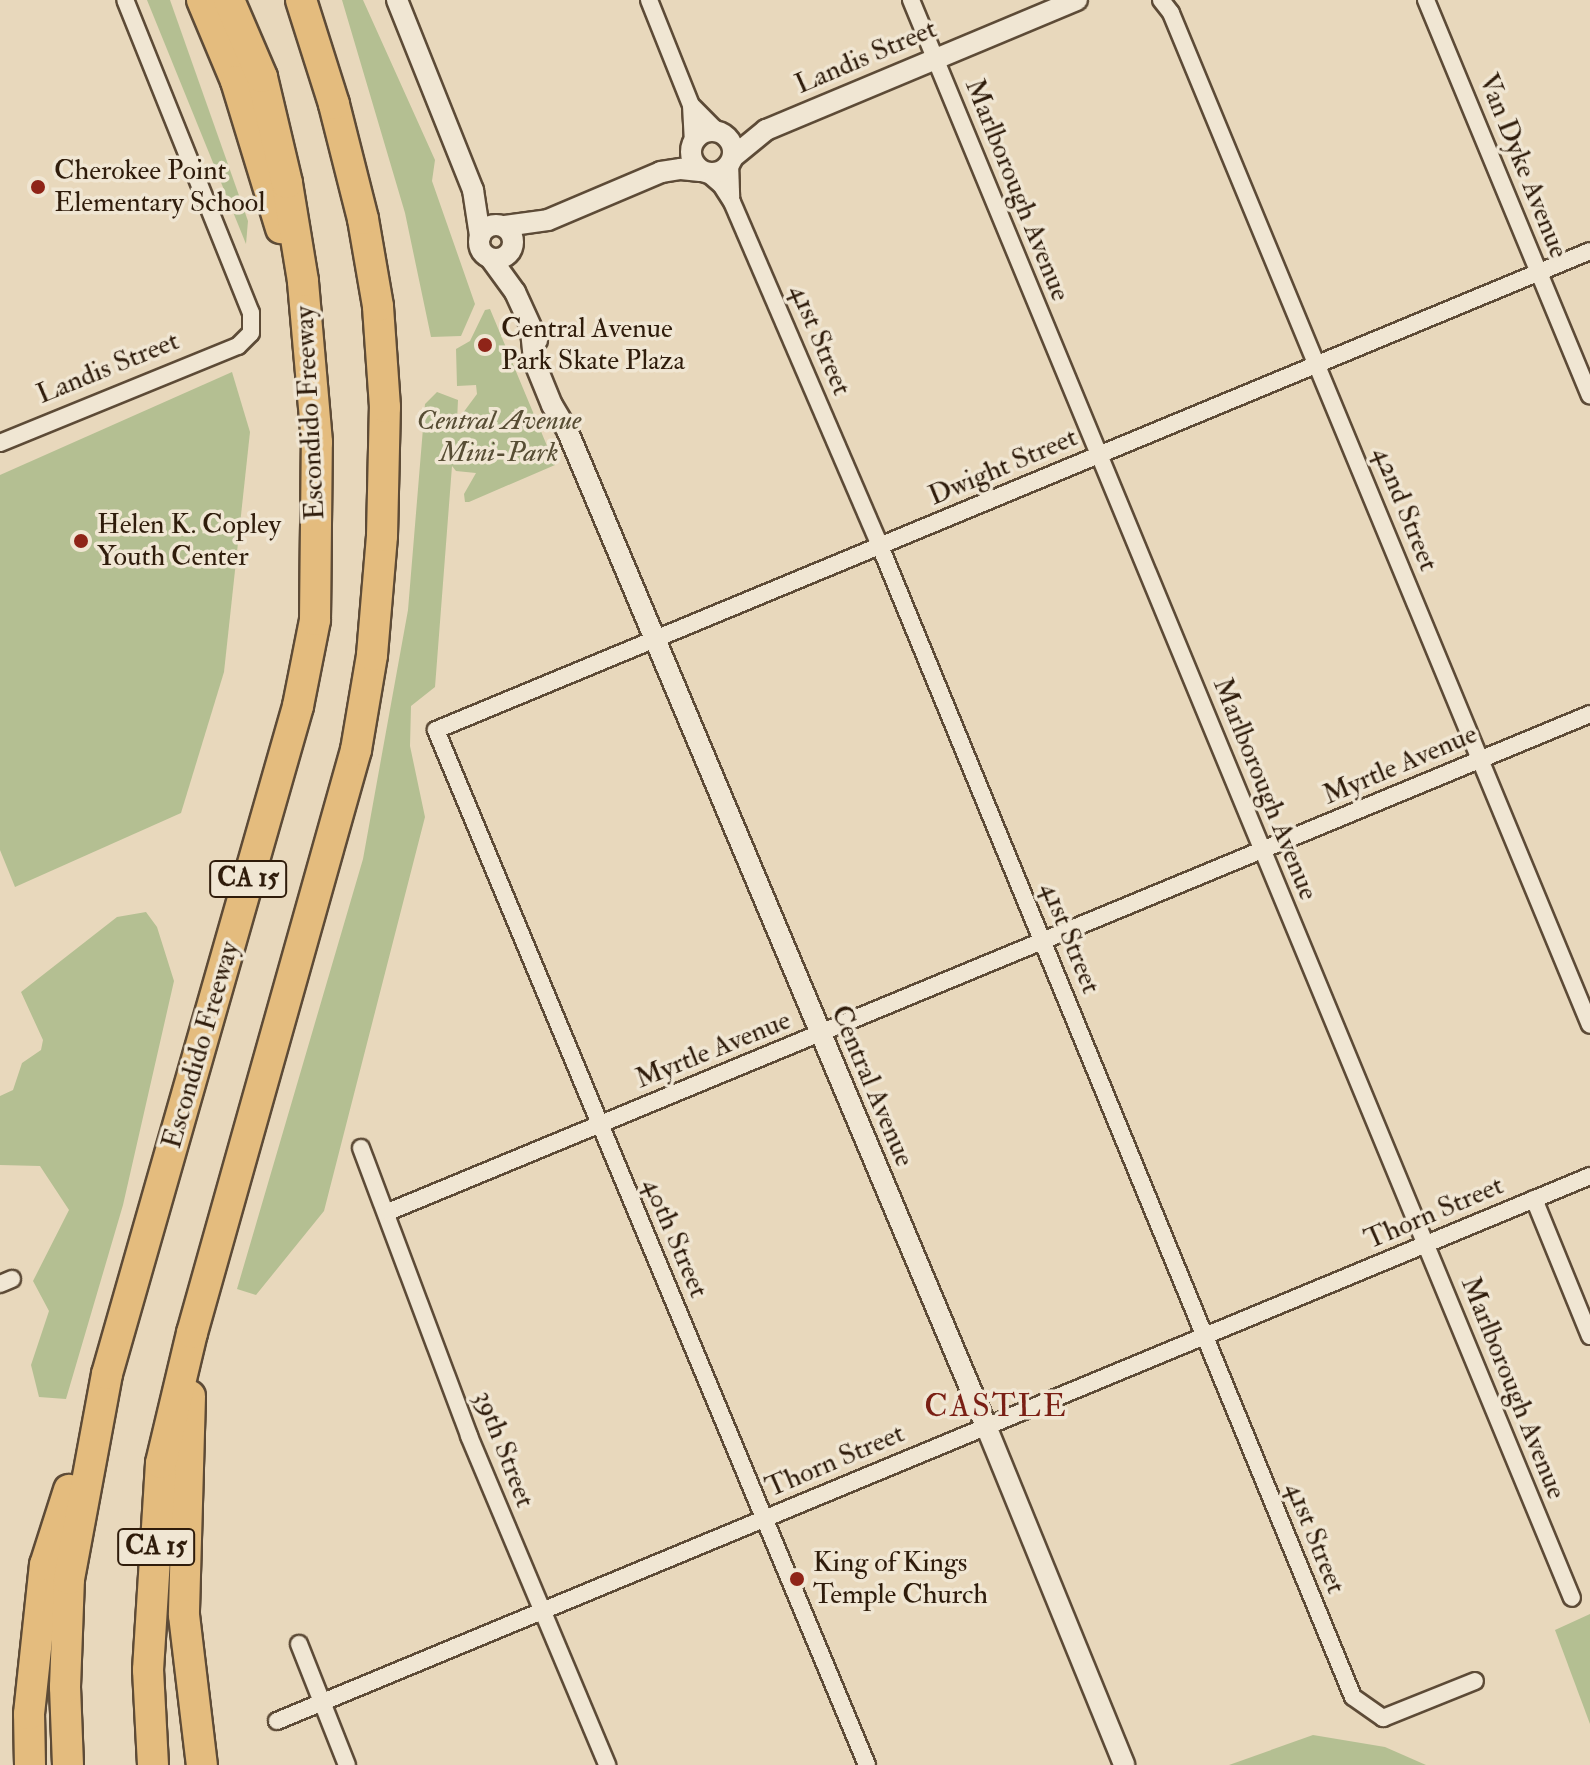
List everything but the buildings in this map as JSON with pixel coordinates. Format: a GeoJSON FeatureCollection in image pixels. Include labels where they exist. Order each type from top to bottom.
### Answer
{"type":"FeatureCollection","features":[{"type":"Feature","properties":{"kind":"highway"},"geometry":{"type":"LineString","coordinates":[[202,0],[236,81],[272,207],[303,281]]}},
{"type":"Feature","properties":{"kind":"highway","name":"Escondido Freeway"},"geometry":{"type":"LineString","coordinates":[[68,1765],[65,1687],[69,1579],[107,1374],[298,706],[315,620],[317,442],[303,281],[287,183],[262,77],[229,0]]}},
{"type":"Feature","properties":{"kind":"highway","name":"CA 15"},"geometry":{"type":"LineString","coordinates":[[153,1765],[148,1670],[161,1463],[192,1333],[356,750],[372,655],[382,536],[385,407],[376,291],[363,219],[334,104],[301,0]]}},
{"type":"Feature","properties":{"kind":"highway"},"geometry":{"type":"LineString","coordinates":[[315,0],[334,104]]}},
{"type":"Feature","properties":{"kind":"highway"},"geometry":{"type":"LineString","coordinates":[[192,1333],[184,1615],[202,1765]]}},
{"type":"Feature","properties":{"kind":"highway"},"geometry":{"type":"LineString","coordinates":[[30,1765],[29,1714],[45,1565],[107,1374]]}},
{"type":"Feature","properties":{"kind":"street","name":"Landis Street"},"geometry":{"type":"LineString","coordinates":[[0,443],[238,346],[251,333],[251,313],[125,0]]}},
{"type":"Feature","properties":{"kind":"street"},"geometry":{"type":"LineString","coordinates":[[397,0],[473,190],[482,252],[505,253],[548,220],[661,172],[681,169],[720,172],[731,160],[731,144],[691,105]]}},
{"type":"Feature","properties":{"kind":"street"},"geometry":{"type":"LineString","coordinates":[[649,0],[691,105],[692,161],[704,172]]}},
{"type":"Feature","properties":{"kind":"street","name":"Marlborough Avenue"},"geometry":{"type":"LineString","coordinates":[[911,0],[1572,1598]]}},
{"type":"Feature","properties":{"kind":"street","name":"Landis Street"},"geometry":{"type":"LineString","coordinates":[[731,160],[766,130],[1077,0]]}},
{"type":"Feature","properties":{"kind":"street","name":"Van Dyke Avenue"},"geometry":{"type":"LineString","coordinates":[[1426,0],[1590,395]]}},
{"type":"Feature","properties":{"kind":"street","name":"42nd Street"},"geometry":{"type":"LineString","coordinates":[[1167,4],[1590,1025]]}},
{"type":"Feature","properties":{"kind":"street","name":"Landis Street"},"geometry":{"type":"LineString","coordinates":[[720,133],[766,130]]}},
{"type":"Feature","properties":{"kind":"street"},"geometry":{"type":"LineString","coordinates":[[661,172],[703,133],[720,133]]}},
{"type":"Feature","properties":{"kind":"street","name":"41st Street"},"geometry":{"type":"LineString","coordinates":[[731,160],[728,182],[732,202]]}},
{"type":"Feature","properties":{"kind":"street","name":"41st Street"},"geometry":{"type":"LineString","coordinates":[[704,172],[721,185],[732,202],[880,546],[1353,1697],[1383,1718],[1475,1681]]}},
{"type":"Feature","properties":{"kind":"street"},"geometry":{"type":"LineString","coordinates":[[473,190],[513,235],[505,253]]}},
{"type":"Feature","properties":{"kind":"street"},"geometry":{"type":"LineString","coordinates":[[480,236],[488,226],[548,220]]}},
{"type":"Feature","properties":{"kind":"street","name":"Dwight Street"},"geometry":{"type":"LineString","coordinates":[[436,730],[1590,251]]}},
{"type":"Feature","properties":{"kind":"street","name":"Central Avenue"},"geometry":{"type":"LineString","coordinates":[[505,253],[515,292],[552,373],[567,430],[986,1426],[1124,1765]]}},
{"type":"Feature","properties":{"kind":"street","name":"Myrtle Avenue"},"geometry":{"type":"LineString","coordinates":[[388,1212],[1590,714]]}},
{"type":"Feature","properties":{"kind":"street","name":"40th Street"},"geometry":{"type":"LineString","coordinates":[[436,730],[867,1765]]}},
{"type":"Feature","properties":{"kind":"street","name":"39th Street"},"geometry":{"type":"LineString","coordinates":[[361,1148],[388,1212],[393,1237],[469,1436],[607,1765]]}},
{"type":"Feature","properties":{"kind":"street","name":"Thorn Street"},"geometry":{"type":"LineString","coordinates":[[277,1721],[1590,1176]]}},
{"type":"Feature","properties":{"kind":"street"},"geometry":{"type":"LineString","coordinates":[[1534,1199],[1590,1336]]}},
{"type":"Feature","properties":{"kind":"street"},"geometry":{"type":"LineString","coordinates":[[299,1644],[347,1765]]}},
{"type":"Feature","properties":{"kind":"green space"},"geometry":{"type":"Polygon","coordinates":[[[147,0],[170,0],[248,221],[246,244],[147,0]]]}},
{"type":"Feature","properties":{"kind":"green space"},"geometry":{"type":"Polygon","coordinates":[[[342,0],[363,0],[435,160],[432,181],[475,304],[461,336],[431,337],[405,213],[342,0]]]}},
{"type":"Feature","properties":{"kind":"green space","name":"Central Avenue Mini-Park"},"geometry":{"type":"Polygon","coordinates":[[[490,309],[555,465],[469,502],[465,502],[464,494],[476,473],[456,471],[452,466],[435,687],[411,706],[410,746],[425,817],[324,1211],[256,1295],[237,1289],[363,859],[408,610],[425,404],[437,392],[458,400],[457,421],[477,394],[476,385],[457,386],[456,349],[470,341],[485,310],[490,309]]]}},
{"type":"Feature","properties":{"kind":"green space"},"geometry":{"type":"Polygon","coordinates":[[[232,372],[250,432],[224,672],[181,813],[15,887],[0,850],[0,475],[232,372]]]}},
{"type":"Feature","properties":{"kind":"green space"},"geometry":{"type":"Polygon","coordinates":[[[146,912],[157,927],[174,981],[123,1205],[66,1399],[39,1397],[31,1365],[49,1311],[33,1281],[69,1210],[40,1166],[0,1165],[0,1096],[13,1090],[22,1063],[41,1050],[43,1040],[21,992],[117,917],[146,912]]]}},
{"type":"Feature","properties":{"kind":"green space"},"geometry":{"type":"Polygon","coordinates":[[[1590,1614],[1590,1724],[1555,1630],[1590,1614]]]}},
{"type":"Feature","properties":{"kind":"green space"},"geometry":{"type":"Polygon","coordinates":[[[1313,1735],[1385,1747],[1426,1765],[1229,1765],[1313,1735]]]}},
{"type":"Feature","properties":{"kind":"place","name":"Cherokee Point Elementary School"},"geometry":{"type":"Point","coordinates":[38,187]}},
{"type":"Feature","properties":{"kind":"place","name":"Central Avenue Park Skate Plaza"},"geometry":{"type":"Point","coordinates":[485,345]}},
{"type":"Feature","properties":{"kind":"place","name":"Helen K. Copley Youth Center"},"geometry":{"type":"Point","coordinates":[81,541]}},
{"type":"Feature","properties":{"kind":"place","name":"King of Kings Temple Church"},"geometry":{"type":"Point","coordinates":[797,1579]}},
{"type":"Feature","properties":{"kind":"district","name":"CASTLE"},"geometry":{"type":"Point","coordinates":[996,1406]}}]}
